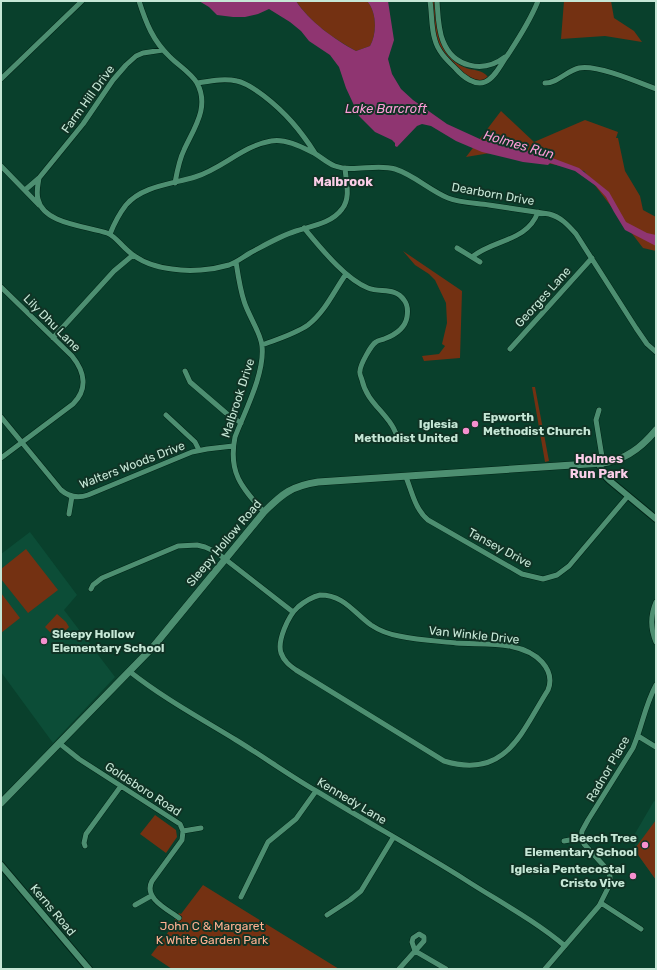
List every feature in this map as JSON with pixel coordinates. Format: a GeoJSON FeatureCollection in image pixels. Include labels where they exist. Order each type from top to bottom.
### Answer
{"type":"FeatureCollection","features":[{"type":"Feature","properties":{"kind":"main road","name":"Sleepy Hollow Road"},"geometry":{"type":"LineString","coordinates":[[1,803],[109,690],[153,647],[264,512],[284,494],[302,485],[318,482],[601,464],[615,461],[631,454],[656,430]]}},
{"type":"Feature","properties":{"kind":"street"},"geometry":{"type":"LineString","coordinates":[[73,1],[77,6]]}},
{"type":"Feature","properties":{"kind":"street"},"geometry":{"type":"LineString","coordinates":[[1,79],[82,1]]}},
{"type":"Feature","properties":{"kind":"street"},"geometry":{"type":"LineString","coordinates":[[140,1],[149,29],[154,39],[163,50],[189,73],[197,83],[202,98],[201,111],[196,126],[180,158],[175,182]]}},
{"type":"Feature","properties":{"kind":"street"},"geometry":{"type":"LineString","coordinates":[[430,1],[432,31],[437,46],[462,76],[477,82],[485,82],[492,77],[523,32],[538,1]]}},
{"type":"Feature","properties":{"kind":"street"},"geometry":{"type":"LineString","coordinates":[[437,1],[440,35],[446,49],[454,58],[460,62],[472,66],[484,67],[497,63],[507,56]]}},
{"type":"Feature","properties":{"kind":"street","name":"Farm Hill Drive"},"geometry":{"type":"LineString","coordinates":[[25,190],[39,178],[83,124],[113,80],[126,64],[136,56],[143,53],[163,50]]}},
{"type":"Feature","properties":{"kind":"street"},"geometry":{"type":"LineString","coordinates":[[545,83],[553,82],[573,70],[588,67],[656,89]]}},
{"type":"Feature","properties":{"kind":"street"},"geometry":{"type":"LineString","coordinates":[[197,83],[226,80],[237,81],[247,85],[268,99],[286,114],[301,132],[315,154]]}},
{"type":"Feature","properties":{"kind":"street","name":"Dearborn Drive"},"geometry":{"type":"LineString","coordinates":[[110,234],[119,216],[130,201],[149,190],[201,175],[253,146],[277,140],[292,144],[315,154],[334,166],[345,168],[386,167],[402,172],[449,199],[554,215],[564,221],[576,234],[647,344],[656,352]]}},
{"type":"Feature","properties":{"kind":"street"},"geometry":{"type":"LineString","coordinates":[[1,166],[42,209],[54,217],[62,221],[110,234],[133,255],[148,263],[178,270],[224,266],[236,262],[278,239],[337,215],[345,205],[347,194],[345,168]]}},
{"type":"Feature","properties":{"kind":"street"},"geometry":{"type":"LineString","coordinates":[[39,178],[37,194],[42,209]]}},
{"type":"Feature","properties":{"kind":"street"},"geometry":{"type":"LineString","coordinates":[[472,257],[486,248],[516,237],[522,233],[533,224],[538,212]]}},
{"type":"Feature","properties":{"kind":"street"},"geometry":{"type":"LineString","coordinates":[[304,228],[346,274],[366,287],[374,290],[391,291],[399,294],[405,300],[408,313],[403,329],[387,338],[375,342],[367,353],[359,370],[363,386],[370,400],[392,426],[398,438]]}},
{"type":"Feature","properties":{"kind":"street"},"geometry":{"type":"LineString","coordinates":[[457,248],[480,262]]}},
{"type":"Feature","properties":{"kind":"street"},"geometry":{"type":"LineString","coordinates":[[53,338],[114,271],[133,255]]}},
{"type":"Feature","properties":{"kind":"street","name":"Georges Lane"},"geometry":{"type":"LineString","coordinates":[[510,349],[592,258]]}},
{"type":"Feature","properties":{"kind":"street","name":"Malbrook Drive"},"geometry":{"type":"LineString","coordinates":[[236,262],[244,301],[262,345],[261,364],[258,376],[233,446],[234,463],[240,482],[246,493],[264,512]]}},
{"type":"Feature","properties":{"kind":"street"},"geometry":{"type":"LineString","coordinates":[[262,345],[302,329],[315,319],[323,310],[346,274]]}},
{"type":"Feature","properties":{"kind":"street","name":"Lily Dhu Lane"},"geometry":{"type":"LineString","coordinates":[[1,287],[72,356],[79,366],[84,380],[80,395],[73,404],[1,458]]}},
{"type":"Feature","properties":{"kind":"street"},"geometry":{"type":"LineString","coordinates":[[185,371],[190,382],[226,413],[241,423]]}},
{"type":"Feature","properties":{"kind":"street"},"geometry":{"type":"LineString","coordinates":[[598,410],[596,420],[601,464],[604,474],[609,480],[656,519]]}},
{"type":"Feature","properties":{"kind":"street"},"geometry":{"type":"LineString","coordinates":[[166,415],[192,438],[199,450]]}},
{"type":"Feature","properties":{"kind":"street","name":"Walters Woods Drive"},"geometry":{"type":"LineString","coordinates":[[1,417],[61,490],[72,496],[81,497],[88,495],[199,450],[233,446]]}},
{"type":"Feature","properties":{"kind":"street","name":"Tansey Drive"},"geometry":{"type":"LineString","coordinates":[[406,477],[416,504],[428,520],[518,573],[539,578],[557,575],[568,566],[628,496]]}},
{"type":"Feature","properties":{"kind":"street"},"geometry":{"type":"LineString","coordinates":[[69,514],[72,496]]}},
{"type":"Feature","properties":{"kind":"street"},"geometry":{"type":"LineString","coordinates":[[91,589],[93,585],[102,578],[178,546],[189,545],[205,547],[216,552],[293,612]]}},
{"type":"Feature","properties":{"kind":"street","name":"Van Winkle Drive"},"geometry":{"type":"LineString","coordinates":[[330,596],[343,601],[372,625],[387,633],[426,641],[490,644],[519,648],[536,656],[546,666],[550,675],[550,685],[516,741],[503,756],[482,764],[464,765],[452,763],[439,758],[296,670],[286,662],[281,652],[280,642],[293,612],[315,597],[330,596]]}},
{"type":"Feature","properties":{"kind":"street"},"geometry":{"type":"LineString","coordinates":[[656,602],[651,620],[656,642]]}},
{"type":"Feature","properties":{"kind":"street","name":"Kennedy Lane"},"geometry":{"type":"LineString","coordinates":[[129,672],[179,706],[316,791],[505,904],[546,930],[565,946]]}},
{"type":"Feature","properties":{"kind":"street","name":"Radnor Place"},"geometry":{"type":"LineString","coordinates":[[581,838],[582,831],[628,757],[638,736],[648,701],[656,685]]}},
{"type":"Feature","properties":{"kind":"street"},"geometry":{"type":"LineString","coordinates":[[638,736],[656,747]]}},
{"type":"Feature","properties":{"kind":"street","name":"Goldsboro Road"},"geometry":{"type":"LineString","coordinates":[[59,743],[78,759],[180,824],[183,831],[182,840],[150,884],[151,896]]}},
{"type":"Feature","properties":{"kind":"street"},"geometry":{"type":"LineString","coordinates":[[85,846],[84,843],[86,834],[121,786]]}},
{"type":"Feature","properties":{"kind":"street"},"geometry":{"type":"LineString","coordinates":[[242,897],[268,842],[296,820],[316,791]]}},
{"type":"Feature","properties":{"kind":"street"},"geometry":{"type":"LineString","coordinates":[[183,831],[201,828]]}},
{"type":"Feature","properties":{"kind":"street"},"geometry":{"type":"LineString","coordinates":[[327,915],[361,891],[393,838]]}},
{"type":"Feature","properties":{"kind":"street"},"geometry":{"type":"LineString","coordinates":[[545,969],[601,902],[610,884],[609,872],[603,863],[584,844],[581,838],[564,841]]}},
{"type":"Feature","properties":{"kind":"street","name":"Kerns Road"},"geometry":{"type":"LineString","coordinates":[[1,865],[89,969]]}},
{"type":"Feature","properties":{"kind":"street"},"geometry":{"type":"LineString","coordinates":[[135,905],[151,896],[179,918]]}},
{"type":"Feature","properties":{"kind":"street"},"geometry":{"type":"LineString","coordinates":[[601,902],[641,929]]}},
{"type":"Feature","properties":{"kind":"street"},"geometry":{"type":"LineString","coordinates":[[399,969],[415,951],[446,969]]}},
{"type":"Feature","properties":{"kind":"shaded area","name":"Sleepy Hollow Elementary School"},"geometry":{"type":"Polygon","coordinates":[[[30,532],[77,595],[64,610],[115,677],[53,743],[1,672],[1,554],[30,532]]]}},
{"type":"Feature","properties":{"kind":"shaded area","name":"Beech Tree Elementary School"},"geometry":{"type":"Polygon","coordinates":[[[654,801],[656,802],[656,880],[638,855],[633,837],[654,801]]]}},
{"type":"Feature","properties":{"kind":"green space"},"geometry":{"type":"Polygon","coordinates":[[[296,1],[367,1],[373,11],[375,23],[374,35],[370,46],[356,51],[315,23],[296,1]]]}},
{"type":"Feature","properties":{"kind":"green space"},"geometry":{"type":"Polygon","coordinates":[[[431,1],[435,1],[438,31],[444,49],[449,57],[456,63],[466,68],[486,74],[488,77],[485,81],[476,81],[466,76],[443,53],[436,38],[431,1]]]}},
{"type":"Feature","properties":{"kind":"green space"},"geometry":{"type":"Polygon","coordinates":[[[564,1],[611,1],[614,18],[634,31],[642,42],[605,36],[561,39],[564,1]]]}},
{"type":"Feature","properties":{"kind":"green space"},"geometry":{"type":"Polygon","coordinates":[[[501,111],[534,142],[585,120],[618,132],[616,138],[618,138],[625,171],[640,196],[643,210],[656,217],[656,251],[643,248],[584,171],[496,152],[466,157],[501,111]]]}},
{"type":"Feature","properties":{"kind":"green space"},"geometry":{"type":"Polygon","coordinates":[[[403,251],[462,291],[460,358],[424,361],[422,356],[439,354],[445,346],[442,344],[447,323],[446,303],[435,280],[415,265],[403,251]]]}},
{"type":"Feature","properties":{"kind":"green space"},"geometry":{"type":"Polygon","coordinates":[[[532,387],[535,387],[549,461],[545,462],[532,387]]]}},
{"type":"Feature","properties":{"kind":"green space"},"geometry":{"type":"Polygon","coordinates":[[[26,549],[58,590],[28,613],[1,579],[1,569],[26,549]]]}},
{"type":"Feature","properties":{"kind":"green space"},"geometry":{"type":"Polygon","coordinates":[[[1,593],[20,618],[1,633],[1,593]]]}},
{"type":"Feature","properties":{"kind":"green space"},"geometry":{"type":"Polygon","coordinates":[[[57,614],[69,627],[57,639],[45,627],[57,614]]]}},
{"type":"Feature","properties":{"kind":"green space"},"geometry":{"type":"Polygon","coordinates":[[[155,815],[176,830],[177,837],[166,853],[140,834],[155,815]]]}},
{"type":"Feature","properties":{"kind":"green space","name":"Beech Tree Elementary School"},"geometry":{"type":"Polygon","coordinates":[[[656,820],[656,880],[636,852],[636,847],[656,820]]]}},
{"type":"Feature","properties":{"kind":"green space","name":"John C & Margaret K White Garden Park"},"geometry":{"type":"Polygon","coordinates":[[[203,885],[339,969],[172,969],[151,955],[175,923],[174,921],[179,913],[181,914],[203,885]]]}},
{"type":"Feature","properties":{"kind":"water","name":"Lake Barcroft"},"geometry":{"type":"Polygon","coordinates":[[[199,1],[296,1],[315,23],[356,51],[370,46],[374,35],[375,23],[373,11],[367,1],[388,1],[394,40],[388,59],[392,74],[401,89],[413,100],[447,124],[482,140],[539,153],[579,168],[609,192],[626,222],[647,233],[656,235],[656,246],[625,230],[606,197],[596,186],[575,171],[550,163],[548,165],[523,162],[482,152],[456,141],[431,126],[422,124],[417,126],[397,147],[395,146],[395,143],[392,140],[375,132],[359,116],[346,88],[339,67],[330,55],[309,41],[301,31],[290,22],[269,9],[258,14],[245,17],[217,15],[209,7],[199,1]]]}},
{"type":"Feature","properties":{"kind":"place","name":"Epworth Methodist Church"},"geometry":{"type":"Point","coordinates":[475,424]}},
{"type":"Feature","properties":{"kind":"place","name":"Iglesia Methodist United"},"geometry":{"type":"Point","coordinates":[466,431]}},
{"type":"Feature","properties":{"kind":"place","name":"Sleepy Hollow Elementary School"},"geometry":{"type":"Point","coordinates":[44,641]}},
{"type":"Feature","properties":{"kind":"place","name":"Beech Tree Elementary School"},"geometry":{"type":"Point","coordinates":[645,845]}},
{"type":"Feature","properties":{"kind":"place","name":"Iglesia Pentecostal Cristo Vive"},"geometry":{"type":"Point","coordinates":[633,876]}},
{"type":"Feature","properties":{"kind":"district","name":"Malbrook"},"geometry":{"type":"Point","coordinates":[343,181]}},
{"type":"Feature","properties":{"kind":"district","name":"Holmes Run Park"},"geometry":{"type":"Point","coordinates":[599,466]}},
{"type":"Feature","properties":{"kind":"water label","name":"Holmes Run"},"geometry":{"type":"Point","coordinates":[519,144]}}]}
